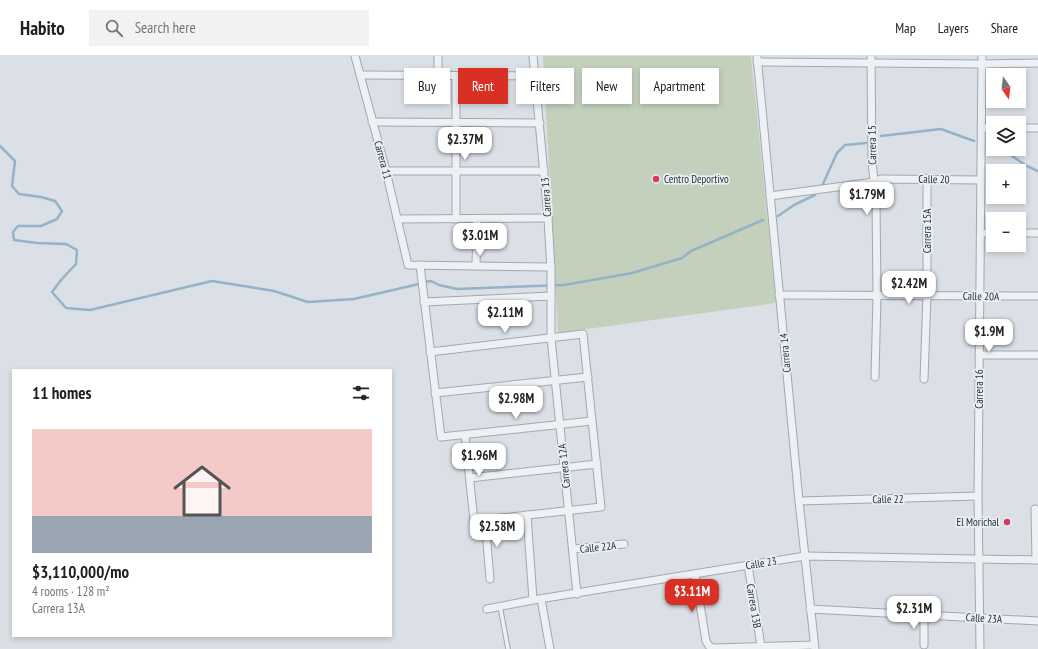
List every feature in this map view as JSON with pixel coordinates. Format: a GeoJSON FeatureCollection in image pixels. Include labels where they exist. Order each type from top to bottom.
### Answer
{"type":"FeatureCollection","features":[{"type":"Feature","properties":{"kind":"street","name":"Carrera 11"},"geometry":{"type":"LineString","coordinates":[[355,56],[386,171],[408,265],[420,265]]}},
{"type":"Feature","properties":{"kind":"street"},"geometry":{"type":"LineString","coordinates":[[438,56],[438,68]]}},
{"type":"Feature","properties":{"kind":"street","name":"Carrera 13"},"geometry":{"type":"LineString","coordinates":[[533,56],[534,68]]}},
{"type":"Feature","properties":{"kind":"street","name":"Carrera 16"},"geometry":{"type":"LineString","coordinates":[[980,649],[978,496],[982,56]]}},
{"type":"Feature","properties":{"kind":"street"},"geometry":{"type":"LineString","coordinates":[[757,59],[871,59],[982,64],[1038,63]]}},
{"type":"Feature","properties":{"kind":"street","name":"Carrera 14"},"geometry":{"type":"LineString","coordinates":[[757,59],[798,501],[815,647]]}},
{"type":"Feature","properties":{"kind":"street","name":"Carrera 15"},"geometry":{"type":"LineString","coordinates":[[871,59],[872,162],[876,200],[877,295],[875,377]]}},
{"type":"Feature","properties":{"kind":"street"},"geometry":{"type":"LineString","coordinates":[[360,75],[404,75]]}},
{"type":"Feature","properties":{"kind":"street"},"geometry":{"type":"LineString","coordinates":[[450,76],[516,76]]}},
{"type":"Feature","properties":{"kind":"street"},"geometry":{"type":"LineString","coordinates":[[456,76],[456,219]]}},
{"type":"Feature","properties":{"kind":"street","name":"Carrera 13"},"geometry":{"type":"LineString","coordinates":[[538,104],[551,268],[551,338]]}},
{"type":"Feature","properties":{"kind":"street"},"geometry":{"type":"LineString","coordinates":[[372,122],[540,123]]}},
{"type":"Feature","properties":{"kind":"street"},"geometry":{"type":"LineString","coordinates":[[981,128],[986,128]]}},
{"type":"Feature","properties":{"kind":"street"},"geometry":{"type":"LineString","coordinates":[[1026,128],[1038,128]]}},
{"type":"Feature","properties":{"kind":"street"},"geometry":{"type":"LineString","coordinates":[[386,171],[544,171]]}},
{"type":"Feature","properties":{"kind":"street","name":"Calle 20"},"geometry":{"type":"LineString","coordinates":[[770,196],[874,182],[881,179],[927,178],[981,180]]}},
{"type":"Feature","properties":{"kind":"street","name":"Carrera 15A"},"geometry":{"type":"LineString","coordinates":[[924,379],[927,295],[927,178]]}},
{"type":"Feature","properties":{"kind":"street"},"geometry":{"type":"LineString","coordinates":[[397,219],[548,218]]}},
{"type":"Feature","properties":{"kind":"street"},"geometry":{"type":"LineString","coordinates":[[476,266],[477,219]]}},
{"type":"Feature","properties":{"kind":"street"},"geometry":{"type":"LineString","coordinates":[[981,233],[986,233]]}},
{"type":"Feature","properties":{"kind":"street"},"geometry":{"type":"LineString","coordinates":[[1026,233],[1038,233]]}},
{"type":"Feature","properties":{"kind":"street"},"geometry":{"type":"LineString","coordinates":[[551,268],[420,265],[441,437],[592,421]]}},
{"type":"Feature","properties":{"kind":"street"},"geometry":{"type":"LineString","coordinates":[[424,302],[551,295]]}},
{"type":"Feature","properties":{"kind":"street","name":"Calle 20A"},"geometry":{"type":"LineString","coordinates":[[779,295],[927,295],[980,297],[1038,296]]}},
{"type":"Feature","properties":{"kind":"street"},"geometry":{"type":"LineString","coordinates":[[430,352],[583,334],[601,507],[474,521],[465,434]]}},
{"type":"Feature","properties":{"kind":"street","name":"Carrera 12A"},"geometry":{"type":"LineString","coordinates":[[551,338],[577,594]]}},
{"type":"Feature","properties":{"kind":"street"},"geometry":{"type":"LineString","coordinates":[[980,355],[1038,355]]}},
{"type":"Feature","properties":{"kind":"street"},"geometry":{"type":"LineString","coordinates":[[435,393],[588,377]]}},
{"type":"Feature","properties":{"kind":"street"},"geometry":{"type":"LineString","coordinates":[[470,478],[597,464]]}},
{"type":"Feature","properties":{"kind":"street","name":"Calle 22"},"geometry":{"type":"LineString","coordinates":[[798,501],[978,496]]}},
{"type":"Feature","properties":{"kind":"street"},"geometry":{"type":"LineString","coordinates":[[1035,509],[1037,560]]}},
{"type":"Feature","properties":{"kind":"street"},"geometry":{"type":"LineString","coordinates":[[527,515],[533,600]]}},
{"type":"Feature","properties":{"kind":"street"},"geometry":{"type":"LineString","coordinates":[[485,520],[490,579]]}},
{"type":"Feature","properties":{"kind":"street","name":"Calle 22A"},"geometry":{"type":"LineString","coordinates":[[573,550],[624,544]]}},
{"type":"Feature","properties":{"kind":"street","name":"Calle 23"},"geometry":{"type":"LineString","coordinates":[[487,609],[533,600],[805,556],[1037,560]]}},
{"type":"Feature","properties":{"kind":"street","name":"Carrera 13B"},"geometry":{"type":"LineString","coordinates":[[748,565],[761,646]]}},
{"type":"Feature","properties":{"kind":"street"},"geometry":{"type":"LineString","coordinates":[[695,574],[706,641],[709,646],[714,648],[761,646],[815,647]]}},
{"type":"Feature","properties":{"kind":"street"},"geometry":{"type":"LineString","coordinates":[[541,599],[550,649]]}},
{"type":"Feature","properties":{"kind":"street","name":"Calle 23A"},"geometry":{"type":"LineString","coordinates":[[810,609],[1038,621]]}},
{"type":"Feature","properties":{"kind":"street"},"geometry":{"type":"LineString","coordinates":[[924,615],[924,645]]}},
{"type":"Feature","properties":{"kind":"lane"},"geometry":{"type":"LineString","coordinates":[[500,606],[508,649]]}},
{"type":"Feature","properties":{"kind":"green space","name":"Centro Deportivo"},"geometry":{"type":"Polygon","coordinates":[[[543,56],[751,56],[776,303],[558,333],[546,104],[574,104],[574,68],[544,68],[543,56]]]}},
{"type":"Feature","properties":{"kind":"waterway"},"geometry":{"type":"LineString","coordinates":[[881,136],[941,129],[974,141]]}},
{"type":"Feature","properties":{"kind":"waterway"},"geometry":{"type":"LineString","coordinates":[[822,186],[837,153],[845,145],[866,143]]}},
{"type":"Feature","properties":{"kind":"waterway"},"geometry":{"type":"LineString","coordinates":[[0,146],[15,161],[12,186],[19,194],[41,197],[55,201],[62,211],[57,219],[41,226],[18,226],[13,232],[14,240],[37,243],[66,244],[77,250],[76,264],[52,292],[66,308],[90,310],[212,281],[274,291],[308,302],[354,299],[419,284]]}},
{"type":"Feature","properties":{"kind":"waterway"},"geometry":{"type":"LineString","coordinates":[[1012,156],[1038,171]]}},
{"type":"Feature","properties":{"kind":"waterway"},"geometry":{"type":"LineString","coordinates":[[778,216],[794,205],[815,195]]}},
{"type":"Feature","properties":{"kind":"waterway"},"geometry":{"type":"LineString","coordinates":[[425,282],[431,281],[439,285],[457,289],[564,285],[632,273],[682,258],[691,251],[763,220]]}},
{"type":"Feature","properties":{"kind":"place","name":"Centro Deportivo"},"geometry":{"type":"Point","coordinates":[656,179]}},
{"type":"Feature","properties":{"kind":"place","name":"El Morichal"},"geometry":{"type":"Point","coordinates":[1007,522]}}]}
